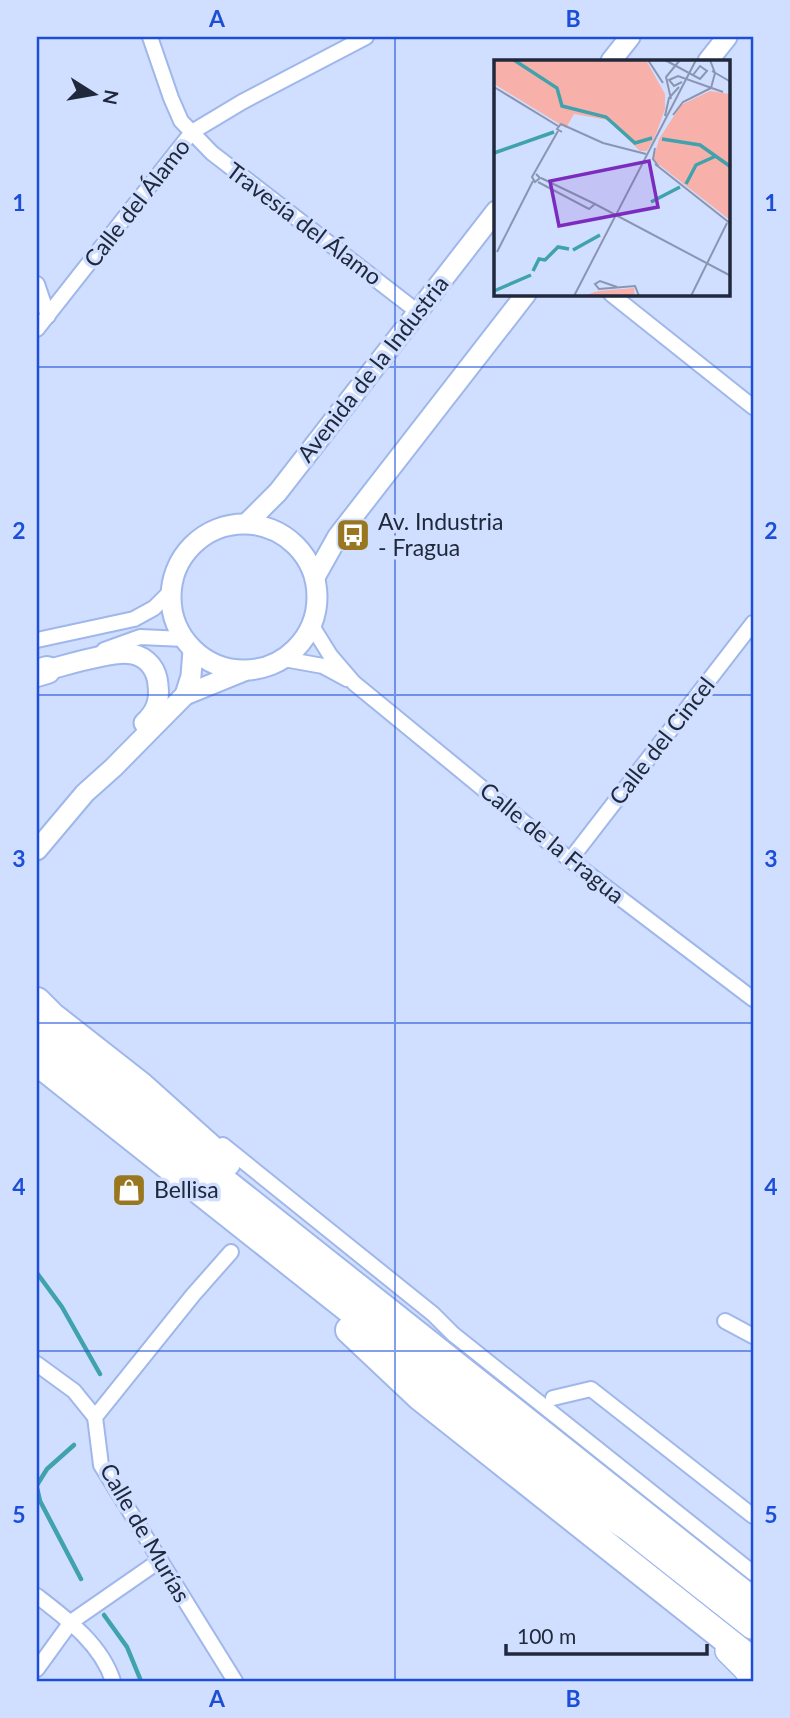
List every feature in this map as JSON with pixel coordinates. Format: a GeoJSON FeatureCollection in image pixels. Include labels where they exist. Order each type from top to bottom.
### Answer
{"type":"FeatureCollection","features":[{"type":"Feature","properties":{"kind":"highway"},"geometry":{"type":"LineString","coordinates":[[41,1014],[139,1085],[270,1203],[312,1250]]}},
{"type":"Feature","properties":{"kind":"highway"},"geometry":{"type":"LineString","coordinates":[[41,1014],[312,1250],[753,1601]]}},
{"type":"Feature","properties":{"kind":"highway"},"geometry":{"type":"LineString","coordinates":[[37,1062],[606,1513],[637,1534],[753,1626]]}},
{"type":"Feature","properties":{"kind":"highway"},"geometry":{"type":"LineString","coordinates":[[284,1259],[326,1309],[420,1396],[753,1661]]}},
{"type":"Feature","properties":{"kind":"highway"},"geometry":{"type":"LineString","coordinates":[[606,1513],[628,1539],[753,1639]]}},
{"type":"Feature","properties":{"kind":"main road"},"geometry":{"type":"LineString","coordinates":[[688,1607],[753,1681]]}},
{"type":"Feature","properties":{"kind":"street","name":"Travesía del Álamo"},"geometry":{"type":"LineString","coordinates":[[150,37],[181,121],[212,153],[418,312]]}},
{"type":"Feature","properties":{"kind":"street","name":"Calle del Álamo"},"geometry":{"type":"LineString","coordinates":[[37,329],[192,132],[242,102],[366,37]]}},
{"type":"Feature","properties":{"kind":"street"},"geometry":{"type":"LineString","coordinates":[[612,60],[630,37]]}},
{"type":"Feature","properties":{"kind":"street"},"geometry":{"type":"LineString","coordinates":[[709,60],[727,37]]}},
{"type":"Feature","properties":{"kind":"street","name":"Avenida de la Industria"},"geometry":{"type":"LineString","coordinates":[[247,523],[278,492],[494,214]]}},
{"type":"Feature","properties":{"kind":"street"},"geometry":{"type":"LineString","coordinates":[[37,284],[48,316]]}},
{"type":"Feature","properties":{"kind":"street"},"geometry":{"type":"LineString","coordinates":[[315,577],[338,536],[524,296]]}},
{"type":"Feature","properties":{"kind":"street"},"geometry":{"type":"LineString","coordinates":[[614,296],[753,407]]}},
{"type":"Feature","properties":{"kind":"street"},"geometry":{"type":"LineString","coordinates":[[85,793],[185,695],[244,671],[265,668],[284,659],[301,645],[312,626],[318,601],[315,577],[305,556],[290,539],[270,528],[247,523],[223,526],[204,536],[184,555],[172,590],[175,621],[188,645],[191,676],[185,695]]}},
{"type":"Feature","properties":{"kind":"street"},"geometry":{"type":"LineString","coordinates":[[37,640],[134,619],[154,608],[172,590]]}},
{"type":"Feature","properties":{"kind":"street","name":"Calle del Cincel"},"geometry":{"type":"LineString","coordinates":[[570,860],[753,623]]}},
{"type":"Feature","properties":{"kind":"street","name":"Calle de la Fragua"},"geometry":{"type":"LineString","coordinates":[[312,626],[330,654],[354,683]]}},
{"type":"Feature","properties":{"kind":"street"},"geometry":{"type":"LineString","coordinates":[[42,671],[139,637],[188,645],[217,665],[244,671]]}},
{"type":"Feature","properties":{"kind":"street"},"geometry":{"type":"LineString","coordinates":[[37,850],[85,793],[115,751],[155,713],[159,697],[153,667],[145,659],[132,654],[114,654],[42,671]]}},
{"type":"Feature","properties":{"kind":"street","name":"Calle de la Fragua"},"geometry":{"type":"LineString","coordinates":[[284,659],[323,666],[354,683],[570,860],[753,999]]}},
{"type":"Feature","properties":{"kind":"street"},"geometry":{"type":"LineString","coordinates":[[139,1085],[200,1127],[276,1186],[433,1314],[453,1334],[753,1573]]}},
{"type":"Feature","properties":{"kind":"street"},"geometry":{"type":"LineString","coordinates":[[37,1364],[74,1391],[95,1417],[193,1295],[232,1252]]}},
{"type":"Feature","properties":{"kind":"street"},"geometry":{"type":"LineString","coordinates":[[725,1321],[753,1336]]}},
{"type":"Feature","properties":{"kind":"street"},"geometry":{"type":"LineString","coordinates":[[552,1398],[591,1389],[753,1516]]}},
{"type":"Feature","properties":{"kind":"street","name":"Calle de Murías"},"geometry":{"type":"LineString","coordinates":[[95,1417],[101,1465],[236,1681]]}},
{"type":"Feature","properties":{"kind":"street"},"geometry":{"type":"LineString","coordinates":[[37,1669],[71,1622],[159,1561]]}},
{"type":"Feature","properties":{"kind":"street"},"geometry":{"type":"LineString","coordinates":[[37,1596],[71,1622],[107,1662],[113,1681]]}},
{"type":"Feature","properties":{"kind":"waterway"},"geometry":{"type":"LineString","coordinates":[[37,1273],[62,1307],[100,1374]]}},
{"type":"Feature","properties":{"kind":"waterway"},"geometry":{"type":"LineString","coordinates":[[37,1485],[47,1469],[74,1445]]}},
{"type":"Feature","properties":{"kind":"waterway"},"geometry":{"type":"LineString","coordinates":[[37,1488],[40,1501],[81,1579]]}},
{"type":"Feature","properties":{"kind":"waterway"},"geometry":{"type":"LineString","coordinates":[[104,1615],[127,1647],[141,1681]]}},
{"type":"Feature","properties":{"kind":"place","name":"Av. Industria - Fragua"},"geometry":{"type":"Point","coordinates":[353,535]}},
{"type":"Feature","properties":{"kind":"place","name":"Bellisa"},"geometry":{"type":"Point","coordinates":[129,1190]}}]}
